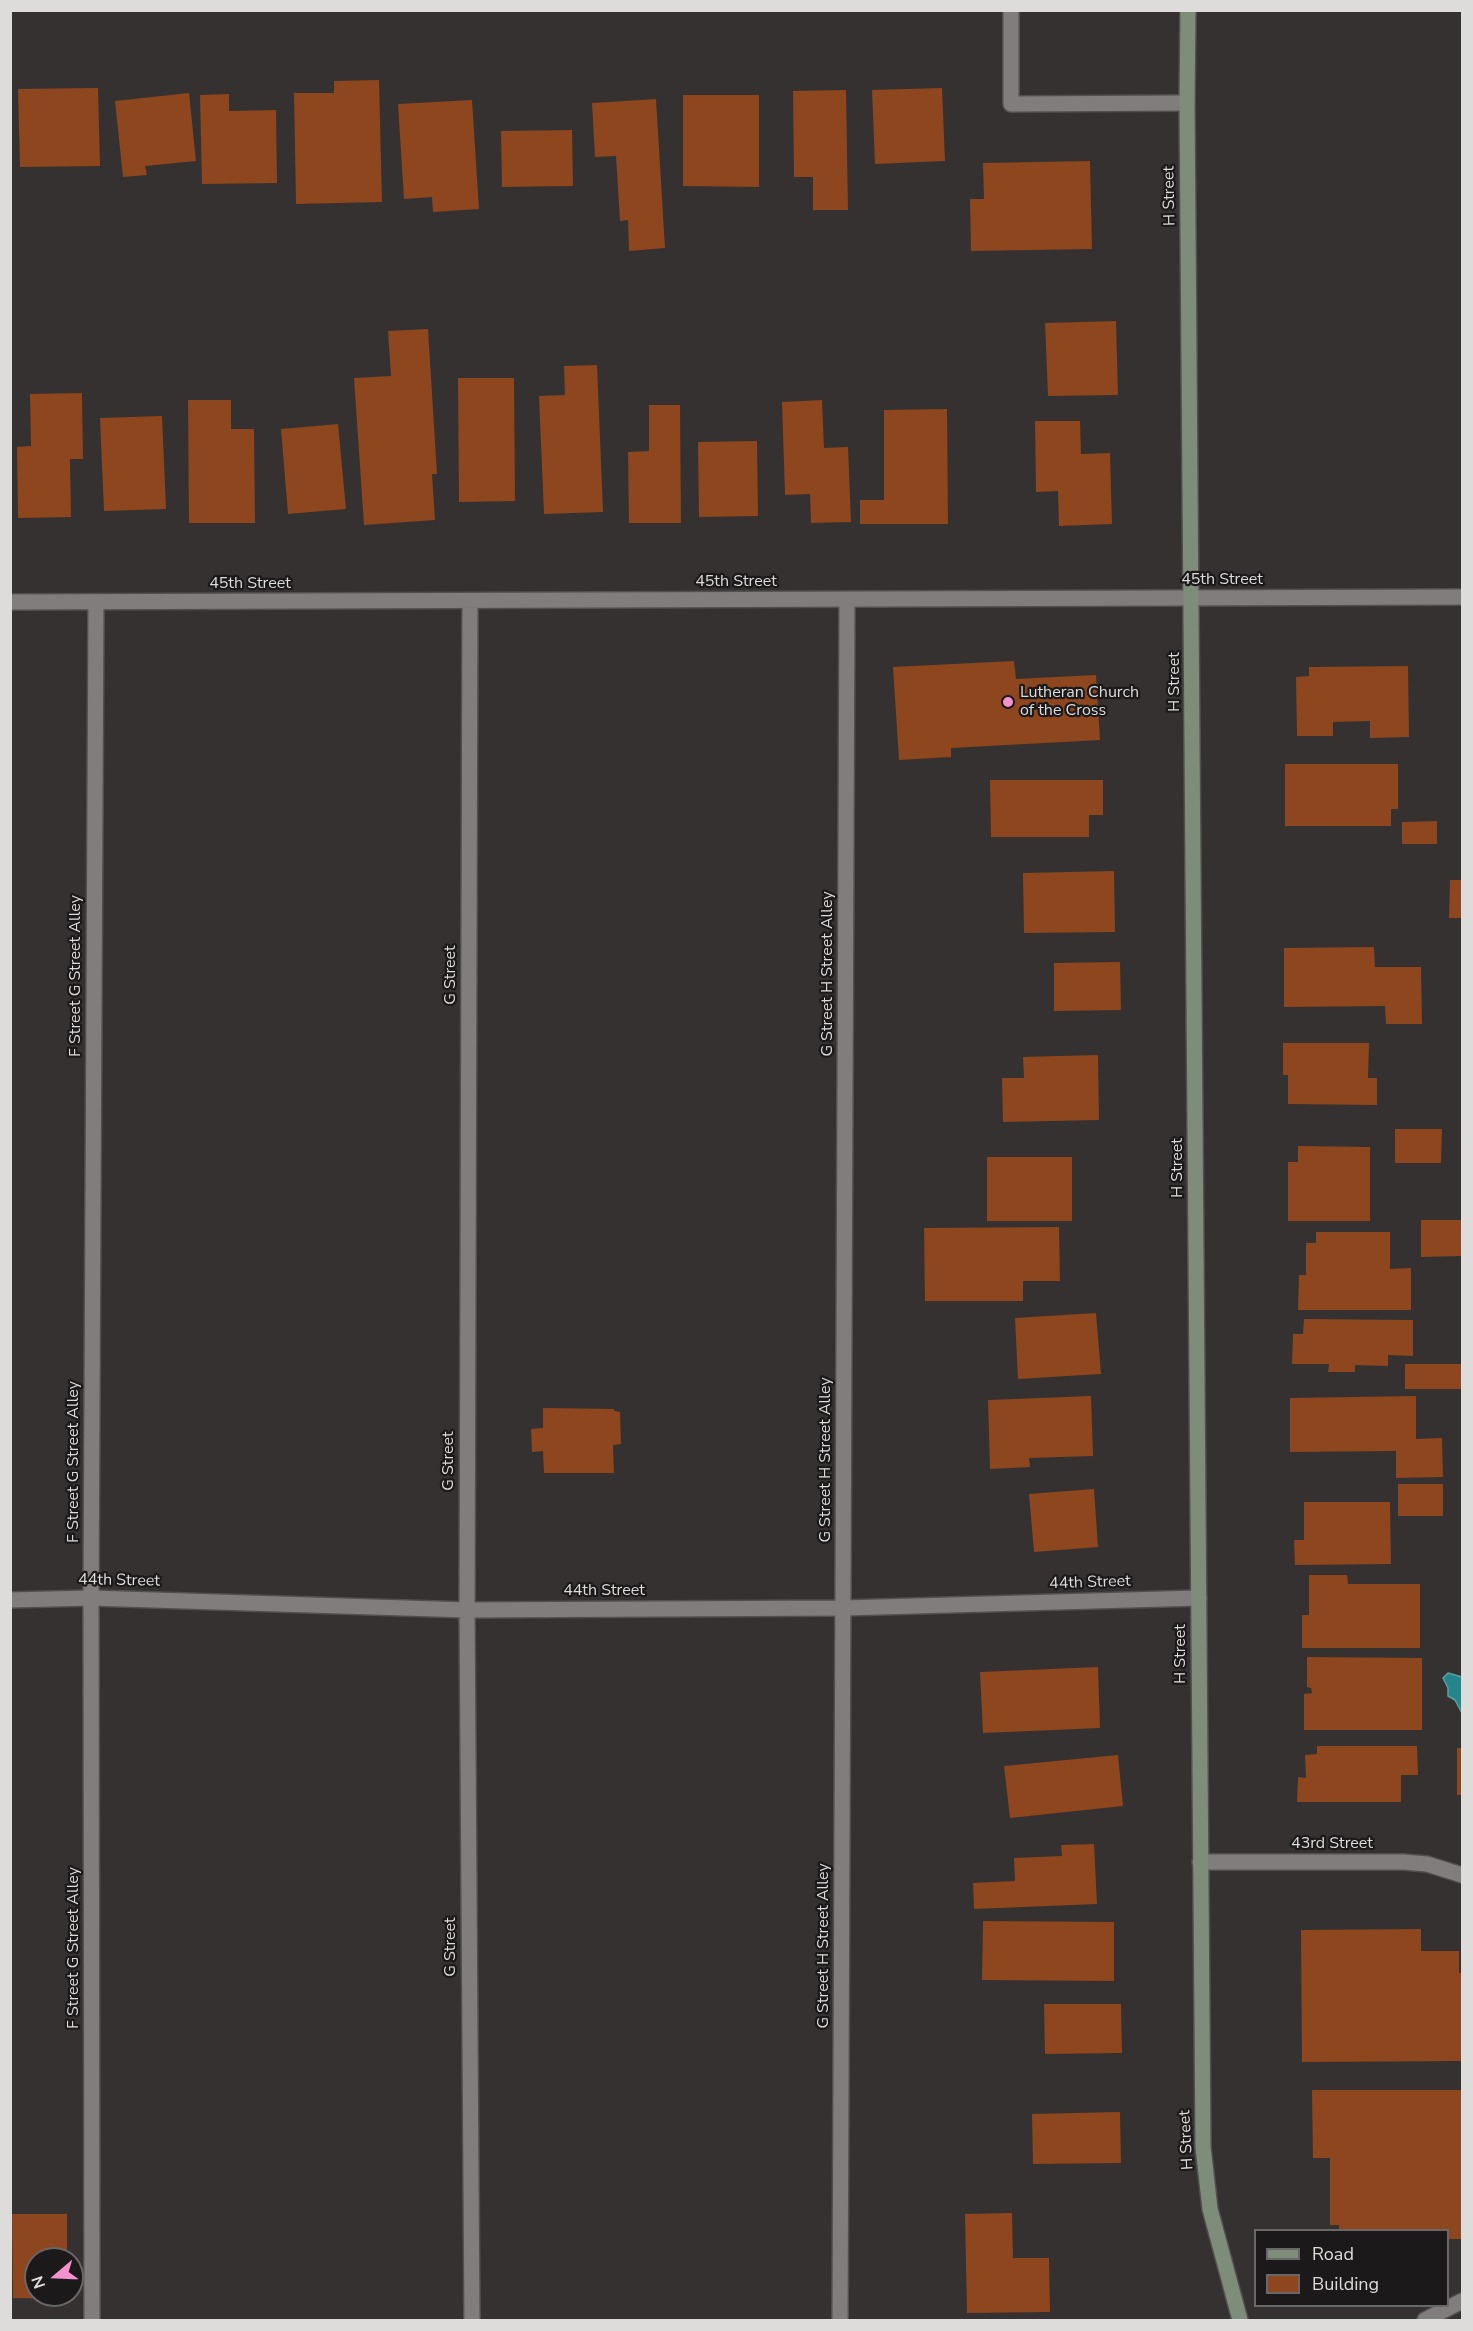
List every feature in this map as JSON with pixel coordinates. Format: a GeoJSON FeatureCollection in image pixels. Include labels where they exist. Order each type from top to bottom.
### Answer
{"type":"FeatureCollection","features":[{"type":"Feature","properties":{"kind":"main road","name":"H Street"},"geometry":{"type":"LineString","coordinates":[[1188,10],[1203,2147],[1210,2209],[1240,2320]]}},
{"type":"Feature","properties":{"kind":"street"},"geometry":{"type":"LineString","coordinates":[[1011,10],[1011,104],[1187,103]]}},
{"type":"Feature","properties":{"kind":"street","name":"45th Street"},"geometry":{"type":"LineString","coordinates":[[10,602],[1462,597]]}},
{"type":"Feature","properties":{"kind":"street","name":"G Street H Street Alley"},"geometry":{"type":"LineString","coordinates":[[840,2320],[847,600]]}},
{"type":"Feature","properties":{"kind":"street","name":"G Street"},"geometry":{"type":"LineString","coordinates":[[470,601],[467,1610],[472,2320]]}},
{"type":"Feature","properties":{"kind":"street","name":"F Street G Street Alley"},"geometry":{"type":"LineString","coordinates":[[92,2320],[91,1598],[96,603]]}},
{"type":"Feature","properties":{"kind":"street","name":"44th Street"},"geometry":{"type":"LineString","coordinates":[[10,1600],[91,1598],[467,1610],[844,1608],[1199,1598]]}},
{"type":"Feature","properties":{"kind":"street","name":"43rd Street"},"geometry":{"type":"LineString","coordinates":[[1200,1862],[1402,1862],[1427,1864],[1462,1875]]}},
{"type":"Feature","properties":{"kind":"street"},"geometry":{"type":"LineString","coordinates":[[1425,2320],[1462,2301]]}},
{"type":"Feature","properties":{"kind":"water"},"geometry":{"type":"Polygon","coordinates":[[[1448,1673],[1462,1677],[1462,1713],[1455,1700],[1448,1696],[1448,1688],[1443,1678],[1448,1673]]]}},
{"type":"Feature","properties":{"kind":"building"},"geometry":{"type":"Polygon","coordinates":[[[379,80],[382,202],[296,204],[294,93],[334,93],[334,81],[379,80]]]}},
{"type":"Feature","properties":{"kind":"building"},"geometry":{"type":"Polygon","coordinates":[[[98,88],[100,166],[20,167],[18,89],[98,88]]]}},
{"type":"Feature","properties":{"kind":"building"},"geometry":{"type":"Polygon","coordinates":[[[942,88],[945,161],[875,164],[872,90],[942,88]]]}},
{"type":"Feature","properties":{"kind":"building"},"geometry":{"type":"Polygon","coordinates":[[[846,90],[848,210],[813,210],[813,177],[794,177],[793,91],[846,90]]]}},
{"type":"Feature","properties":{"kind":"building"},"geometry":{"type":"Polygon","coordinates":[[[189,93],[196,161],[145,166],[147,175],[123,177],[115,101],[189,93]]]}},
{"type":"Feature","properties":{"kind":"building"},"geometry":{"type":"Polygon","coordinates":[[[229,94],[229,111],[276,110],[277,183],[202,184],[200,95],[229,94]]]}},
{"type":"Feature","properties":{"kind":"building"},"geometry":{"type":"Polygon","coordinates":[[[683,95],[759,95],[759,187],[683,186],[683,95]]]}},
{"type":"Feature","properties":{"kind":"building"},"geometry":{"type":"Polygon","coordinates":[[[656,99],[665,248],[629,251],[628,220],[620,221],[616,156],[595,157],[592,103],[656,99]]]}},
{"type":"Feature","properties":{"kind":"building"},"geometry":{"type":"Polygon","coordinates":[[[472,100],[479,209],[433,212],[432,197],[404,199],[398,104],[472,100]]]}},
{"type":"Feature","properties":{"kind":"building"},"geometry":{"type":"Polygon","coordinates":[[[572,130],[573,186],[502,187],[501,131],[572,130]]]}},
{"type":"Feature","properties":{"kind":"building"},"geometry":{"type":"Polygon","coordinates":[[[1090,161],[1092,249],[971,251],[970,199],[984,199],[983,163],[1090,161]]]}},
{"type":"Feature","properties":{"kind":"building"},"geometry":{"type":"Polygon","coordinates":[[[1116,321],[1118,395],[1048,396],[1045,323],[1116,321]]]}},
{"type":"Feature","properties":{"kind":"building"},"geometry":{"type":"Polygon","coordinates":[[[428,329],[437,474],[432,474],[435,520],[364,525],[354,378],[391,376],[388,331],[428,329]]]}},
{"type":"Feature","properties":{"kind":"building"},"geometry":{"type":"Polygon","coordinates":[[[597,365],[603,512],[544,514],[539,396],[565,395],[564,366],[597,365]]]}},
{"type":"Feature","properties":{"kind":"building"},"geometry":{"type":"Polygon","coordinates":[[[458,378],[514,378],[515,501],[459,502],[458,378]]]}},
{"type":"Feature","properties":{"kind":"building"},"geometry":{"type":"Polygon","coordinates":[[[82,393],[83,459],[70,459],[71,517],[18,518],[17,447],[31,446],[30,394],[82,393]]]}},
{"type":"Feature","properties":{"kind":"building"},"geometry":{"type":"Polygon","coordinates":[[[188,400],[231,400],[231,429],[254,429],[255,523],[189,523],[188,400]]]}},
{"type":"Feature","properties":{"kind":"building"},"geometry":{"type":"Polygon","coordinates":[[[822,400],[824,448],[848,447],[851,522],[811,523],[810,494],[785,495],[782,402],[822,400]]]}},
{"type":"Feature","properties":{"kind":"building"},"geometry":{"type":"Polygon","coordinates":[[[649,405],[680,405],[681,523],[629,523],[628,452],[649,451],[649,405]]]}},
{"type":"Feature","properties":{"kind":"building"},"geometry":{"type":"Polygon","coordinates":[[[947,409],[948,524],[860,524],[860,500],[884,500],[884,410],[947,409]]]}},
{"type":"Feature","properties":{"kind":"building"},"geometry":{"type":"Polygon","coordinates":[[[162,416],[166,509],[104,511],[100,418],[162,416]]]}},
{"type":"Feature","properties":{"kind":"building"},"geometry":{"type":"Polygon","coordinates":[[[1035,421],[1080,421],[1081,454],[1110,453],[1112,524],[1059,526],[1058,491],[1036,492],[1035,421]]]}},
{"type":"Feature","properties":{"kind":"building"},"geometry":{"type":"Polygon","coordinates":[[[338,424],[346,509],[288,514],[281,429],[338,424]]]}},
{"type":"Feature","properties":{"kind":"building"},"geometry":{"type":"Polygon","coordinates":[[[757,441],[758,516],[699,517],[698,442],[757,441]]]}},
{"type":"Feature","properties":{"kind":"building"},"geometry":{"type":"Polygon","coordinates":[[[1014,661],[1016,679],[1096,675],[1100,740],[951,748],[951,757],[899,760],[893,667],[1014,661]]]}},
{"type":"Feature","properties":{"kind":"building"},"geometry":{"type":"Polygon","coordinates":[[[1408,666],[1409,737],[1370,738],[1370,721],[1333,722],[1333,736],[1297,736],[1296,677],[1309,676],[1309,667],[1408,666]]]}},
{"type":"Feature","properties":{"kind":"building"},"geometry":{"type":"Polygon","coordinates":[[[1285,764],[1398,764],[1398,809],[1391,809],[1391,826],[1285,826],[1285,764]]]}},
{"type":"Feature","properties":{"kind":"building"},"geometry":{"type":"Polygon","coordinates":[[[990,780],[1103,780],[1103,815],[1089,815],[1089,837],[991,837],[990,780]]]}},
{"type":"Feature","properties":{"kind":"building"},"geometry":{"type":"Polygon","coordinates":[[[1437,821],[1437,844],[1402,844],[1402,822],[1437,821]]]}},
{"type":"Feature","properties":{"kind":"building"},"geometry":{"type":"Polygon","coordinates":[[[1114,871],[1115,932],[1024,933],[1023,873],[1114,871]]]}},
{"type":"Feature","properties":{"kind":"building"},"geometry":{"type":"Polygon","coordinates":[[[1450,880],[1462,880],[1462,918],[1449,918],[1450,880]]]}},
{"type":"Feature","properties":{"kind":"building"},"geometry":{"type":"Polygon","coordinates":[[[1374,947],[1375,967],[1421,967],[1422,1024],[1386,1024],[1385,1006],[1284,1007],[1284,948],[1374,947]]]}},
{"type":"Feature","properties":{"kind":"building"},"geometry":{"type":"Polygon","coordinates":[[[1120,962],[1121,1010],[1054,1011],[1054,963],[1120,962]]]}},
{"type":"Feature","properties":{"kind":"building"},"geometry":{"type":"Polygon","coordinates":[[[1283,1043],[1369,1043],[1368,1078],[1377,1078],[1377,1105],[1288,1104],[1288,1075],[1283,1075],[1283,1043]]]}},
{"type":"Feature","properties":{"kind":"building"},"geometry":{"type":"Polygon","coordinates":[[[1098,1055],[1099,1120],[1003,1122],[1002,1078],[1024,1078],[1023,1057],[1098,1055]]]}},
{"type":"Feature","properties":{"kind":"building"},"geometry":{"type":"Polygon","coordinates":[[[1395,1129],[1442,1129],[1441,1163],[1395,1163],[1395,1129]]]}},
{"type":"Feature","properties":{"kind":"building"},"geometry":{"type":"Polygon","coordinates":[[[1298,1146],[1370,1147],[1370,1221],[1288,1221],[1288,1162],[1298,1162],[1298,1146]]]}},
{"type":"Feature","properties":{"kind":"building"},"geometry":{"type":"Polygon","coordinates":[[[987,1157],[1072,1157],[1072,1221],[987,1221],[987,1157]]]}},
{"type":"Feature","properties":{"kind":"building"},"geometry":{"type":"Polygon","coordinates":[[[1421,1220],[1462,1220],[1462,1256],[1421,1257],[1421,1220]]]}},
{"type":"Feature","properties":{"kind":"building"},"geometry":{"type":"Polygon","coordinates":[[[1059,1227],[1060,1281],[1023,1281],[1023,1301],[925,1301],[924,1228],[1059,1227]]]}},
{"type":"Feature","properties":{"kind":"building"},"geometry":{"type":"Polygon","coordinates":[[[1316,1232],[1390,1232],[1390,1269],[1411,1268],[1411,1310],[1298,1310],[1299,1275],[1306,1275],[1306,1243],[1316,1243],[1316,1232]]]}},
{"type":"Feature","properties":{"kind":"building"},"geometry":{"type":"Polygon","coordinates":[[[1096,1313],[1101,1374],[1018,1379],[1015,1318],[1096,1313]]]}},
{"type":"Feature","properties":{"kind":"building"},"geometry":{"type":"Polygon","coordinates":[[[1304,1319],[1413,1320],[1413,1356],[1388,1355],[1388,1366],[1355,1365],[1355,1372],[1328,1372],[1329,1364],[1292,1364],[1293,1334],[1303,1334],[1304,1319]]]}},
{"type":"Feature","properties":{"kind":"building"},"geometry":{"type":"Polygon","coordinates":[[[1405,1364],[1462,1364],[1462,1389],[1405,1389],[1405,1364]]]}},
{"type":"Feature","properties":{"kind":"building"},"geometry":{"type":"Polygon","coordinates":[[[1091,1396],[1093,1456],[1029,1458],[1030,1467],[990,1469],[988,1400],[1091,1396]]]}},
{"type":"Feature","properties":{"kind":"building"},"geometry":{"type":"Polygon","coordinates":[[[1416,1396],[1416,1439],[1442,1438],[1443,1477],[1396,1478],[1396,1451],[1290,1452],[1290,1398],[1416,1396]]]}},
{"type":"Feature","properties":{"kind":"building"},"geometry":{"type":"Polygon","coordinates":[[[543,1408],[614,1409],[620,1412],[621,1444],[613,1445],[614,1473],[544,1473],[543,1451],[532,1452],[531,1429],[543,1428],[543,1408]]]}},
{"type":"Feature","properties":{"kind":"building"},"geometry":{"type":"Polygon","coordinates":[[[1398,1484],[1443,1484],[1443,1516],[1398,1516],[1398,1484]]]}},
{"type":"Feature","properties":{"kind":"building"},"geometry":{"type":"Polygon","coordinates":[[[1094,1489],[1098,1547],[1034,1552],[1029,1494],[1094,1489]]]}},
{"type":"Feature","properties":{"kind":"building"},"geometry":{"type":"Polygon","coordinates":[[[1304,1502],[1390,1502],[1391,1564],[1295,1565],[1294,1540],[1304,1540],[1304,1502]]]}},
{"type":"Feature","properties":{"kind":"building"},"geometry":{"type":"Polygon","coordinates":[[[1309,1575],[1347,1575],[1348,1584],[1420,1584],[1420,1648],[1302,1648],[1302,1615],[1309,1615],[1309,1575]]]}},
{"type":"Feature","properties":{"kind":"building"},"geometry":{"type":"Polygon","coordinates":[[[1307,1657],[1422,1658],[1422,1730],[1304,1730],[1304,1694],[1312,1693],[1311,1688],[1307,1687],[1307,1657]]]}},
{"type":"Feature","properties":{"kind":"building"},"geometry":{"type":"Polygon","coordinates":[[[1098,1667],[1100,1728],[983,1733],[980,1672],[1098,1667]]]}},
{"type":"Feature","properties":{"kind":"building"},"geometry":{"type":"Polygon","coordinates":[[[1317,1746],[1417,1746],[1418,1775],[1401,1775],[1401,1802],[1297,1802],[1298,1777],[1306,1778],[1305,1755],[1317,1754],[1317,1746]]]}},
{"type":"Feature","properties":{"kind":"building"},"geometry":{"type":"Polygon","coordinates":[[[1457,1748],[1462,1748],[1462,1795],[1457,1795],[1457,1748]]]}},
{"type":"Feature","properties":{"kind":"building"},"geometry":{"type":"Polygon","coordinates":[[[1118,1755],[1123,1806],[1010,1818],[1004,1766],[1118,1755]]]}},
{"type":"Feature","properties":{"kind":"building"},"geometry":{"type":"Polygon","coordinates":[[[1094,1844],[1097,1904],[974,1909],[973,1883],[1015,1881],[1014,1858],[1062,1856],[1061,1845],[1094,1844]]]}},
{"type":"Feature","properties":{"kind":"building"},"geometry":{"type":"Polygon","coordinates":[[[983,1921],[1114,1922],[1114,1981],[982,1980],[983,1921]]]}},
{"type":"Feature","properties":{"kind":"building"},"geometry":{"type":"Polygon","coordinates":[[[1421,1929],[1421,1951],[1459,1951],[1459,1973],[1462,1973],[1462,2061],[1302,2062],[1301,1930],[1421,1929]]]}},
{"type":"Feature","properties":{"kind":"building"},"geometry":{"type":"Polygon","coordinates":[[[1044,2004],[1121,2004],[1122,2053],[1045,2054],[1044,2004]]]}},
{"type":"Feature","properties":{"kind":"building"},"geometry":{"type":"Polygon","coordinates":[[[1312,2090],[1462,2090],[1462,2239],[1449,2239],[1449,2229],[1339,2229],[1339,2225],[1330,2225],[1330,2158],[1313,2158],[1312,2090]]]}},
{"type":"Feature","properties":{"kind":"building"},"geometry":{"type":"Polygon","coordinates":[[[1120,2112],[1121,2163],[1033,2164],[1032,2114],[1120,2112]]]}},
{"type":"Feature","properties":{"kind":"building"},"geometry":{"type":"Polygon","coordinates":[[[1012,2213],[1013,2258],[1049,2258],[1050,2312],[967,2313],[965,2214],[1012,2213]]]}},
{"type":"Feature","properties":{"kind":"building"},"geometry":{"type":"Polygon","coordinates":[[[12,2214],[67,2214],[67,2247],[24,2247],[24,2298],[13,2298],[12,2214]]]}},
{"type":"Feature","properties":{"kind":"place","name":"Lutheran Church of the Cross"},"geometry":{"type":"Point","coordinates":[1008,702]}}]}
